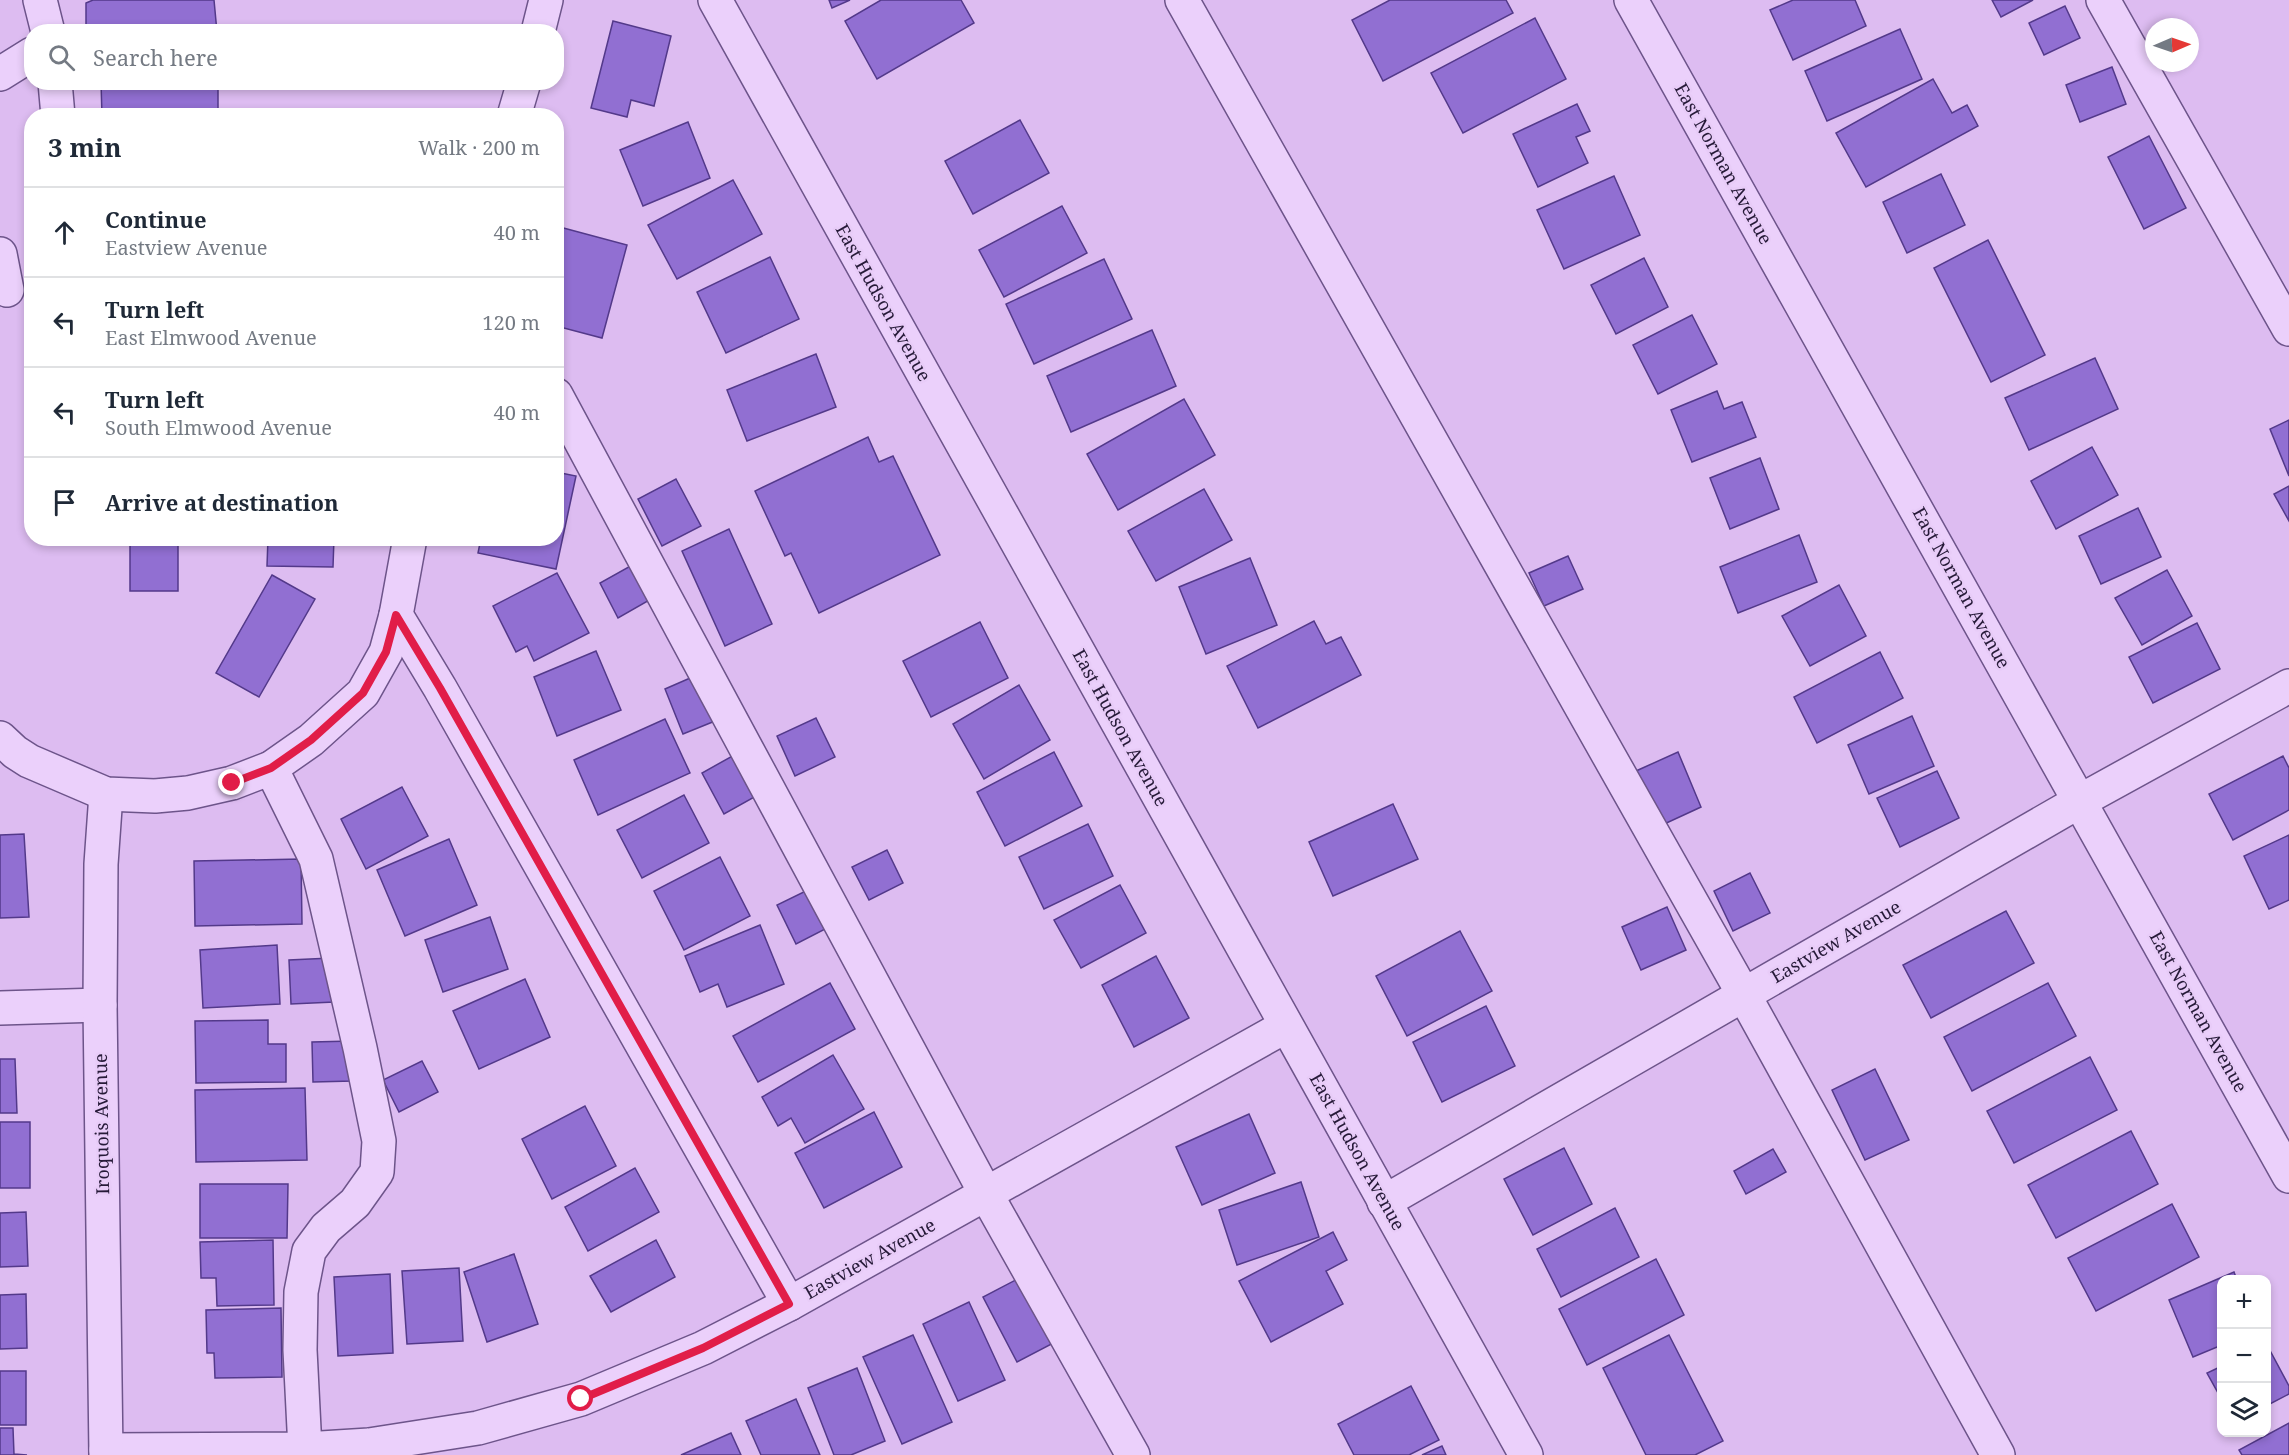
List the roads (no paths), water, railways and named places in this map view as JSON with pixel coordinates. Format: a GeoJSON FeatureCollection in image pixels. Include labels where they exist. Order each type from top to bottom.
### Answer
{"type":"FeatureCollection","features":[{"type":"Feature","properties":{"kind":"street"},"geometry":{"type":"LineString","coordinates":[[40,0],[46,24]]}},
{"type":"Feature","properties":{"kind":"street"},"geometry":{"type":"LineString","coordinates":[[540,24],[546,0]]}},
{"type":"Feature","properties":{"kind":"street","name":"East Hudson Avenue"},"geometry":{"type":"LineString","coordinates":[[715,0],[1526,1455]]}},
{"type":"Feature","properties":{"kind":"street"},"geometry":{"type":"LineString","coordinates":[[1182,0],[1744,995],[1998,1455]]}},
{"type":"Feature","properties":{"kind":"street","name":"East Norman Avenue"},"geometry":{"type":"LineString","coordinates":[[1631,0],[2289,1176]]}},
{"type":"Feature","properties":{"kind":"street"},"geometry":{"type":"LineString","coordinates":[[2103,0],[2289,329]]}},
{"type":"Feature","properties":{"kind":"street"},"geometry":{"type":"LineString","coordinates":[[0,74],[24,59]]}},
{"type":"Feature","properties":{"kind":"street"},"geometry":{"type":"LineString","coordinates":[[56,90],[57,108]]}},
{"type":"Feature","properties":{"kind":"street"},"geometry":{"type":"LineString","coordinates":[[516,108],[522,90]]}},
{"type":"Feature","properties":{"kind":"street"},"geometry":{"type":"LineString","coordinates":[[0,254],[13,289]]}},
{"type":"Feature","properties":{"kind":"street"},"geometry":{"type":"LineString","coordinates":[[564,410],[986,1194],[1133,1455]]}},
{"type":"Feature","properties":{"kind":"street"},"geometry":{"type":"LineString","coordinates":[[0,738],[29,761],[106,794],[155,796],[188,793],[232,783],[271,768],[311,740],[363,693],[386,652],[396,615],[409,546]]}},
{"type":"Feature","properties":{"kind":"street"},"geometry":{"type":"LineString","coordinates":[[396,615],[440,688],[789,1304]]}},
{"type":"Feature","properties":{"kind":"street","name":"Eastview Avenue"},"geometry":{"type":"LineString","coordinates":[[1384,1202],[2080,801],[2289,686]]}},
{"type":"Feature","properties":{"kind":"street"},"geometry":{"type":"LineString","coordinates":[[271,768],[316,859],[379,1141],[377,1173],[355,1203],[326,1228],[309,1251],[301,1292],[300,1350],[305,1449]]}},
{"type":"Feature","properties":{"kind":"street","name":"Iroquois Avenue"},"geometry":{"type":"LineString","coordinates":[[106,794],[101,864],[100,1005],[106,1453]]}},
{"type":"Feature","properties":{"kind":"street"},"geometry":{"type":"LineString","coordinates":[[0,1008],[100,1005]]}},
{"type":"Feature","properties":{"kind":"street","name":"Eastview Avenue"},"geometry":{"type":"LineString","coordinates":[[106,1453],[305,1449],[369,1445],[478,1428],[581,1399],[703,1348],[789,1304],[1286,1026]]}}]}
